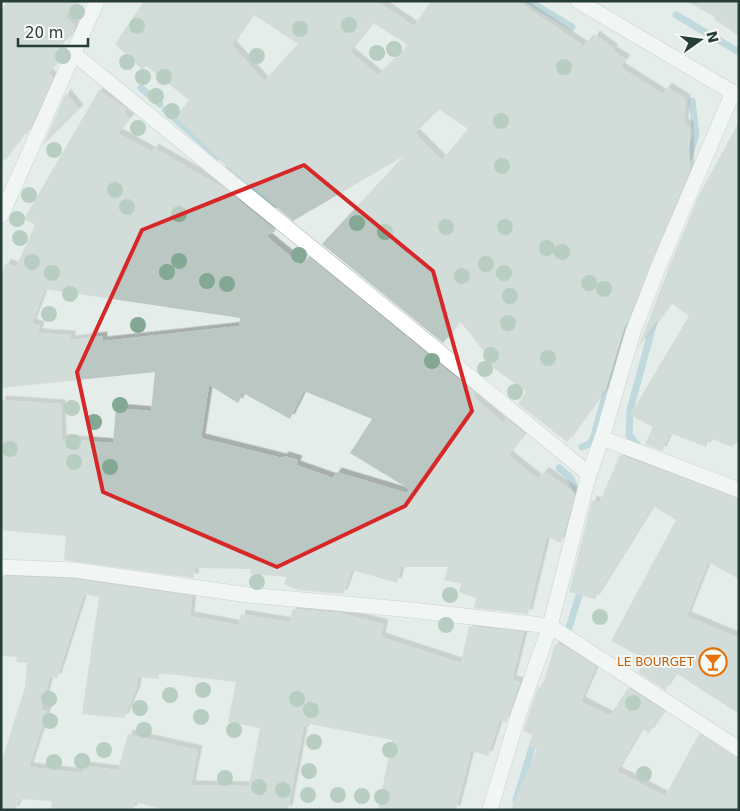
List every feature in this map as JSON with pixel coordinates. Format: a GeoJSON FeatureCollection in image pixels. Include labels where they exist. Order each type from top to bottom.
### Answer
{"type":"FeatureCollection","features":[{"type":"Feature","properties":{"kind":"street"},"geometry":{"type":"LineString","coordinates":[[1,216],[43,126],[97,1]]}},
{"type":"Feature","properties":{"kind":"street"},"geometry":{"type":"LineString","coordinates":[[490,810],[518,716],[550,626],[589,474],[602,438],[633,332],[660,263],[736,94],[578,1]]}},
{"type":"Feature","properties":{"kind":"street"},"geometry":{"type":"LineString","coordinates":[[74,54],[589,474]]}},
{"type":"Feature","properties":{"kind":"street"},"geometry":{"type":"LineString","coordinates":[[602,438],[739,490]]}},
{"type":"Feature","properties":{"kind":"street"},"geometry":{"type":"LineString","coordinates":[[1,567],[66,569],[248,595],[412,610],[550,626],[739,749]]}},
{"type":"Feature","properties":{"kind":"highlighted area"},"geometry":{"type":"Polygon","coordinates":[[[304,165],[433,271],[472,411],[405,506],[277,567],[103,492],[77,372],[142,230],[304,165]]]}},
{"type":"Feature","properties":{"kind":"building"},"geometry":{"type":"Polygon","coordinates":[[[8,1],[80,1],[65,16],[75,26],[72,35],[58,48],[63,55],[59,63],[48,72],[53,78],[27,135],[25,133],[1,164],[1,11],[8,1]]]}},
{"type":"Feature","properties":{"kind":"building"},"geometry":{"type":"Polygon","coordinates":[[[144,1],[377,1],[414,26],[431,1],[517,1],[584,46],[589,39],[592,41],[595,35],[614,49],[612,51],[626,59],[620,67],[663,94],[667,87],[686,99],[684,123],[689,126],[690,169],[624,329],[606,389],[567,442],[518,404],[526,392],[487,363],[490,359],[460,321],[443,343],[322,244],[404,156],[293,221],[222,162],[176,117],[189,100],[146,66],[143,70],[115,44],[144,1]],[[253,14],[232,45],[264,81],[298,44],[253,14]],[[373,23],[350,52],[378,75],[408,45],[373,23]],[[439,109],[415,133],[442,160],[468,129],[439,109]]]}},
{"type":"Feature","properties":{"kind":"building"},"geometry":{"type":"Polygon","coordinates":[[[686,1],[739,1],[739,36],[714,19],[715,17],[686,1]]]}},
{"type":"Feature","properties":{"kind":"building"},"geometry":{"type":"Polygon","coordinates":[[[99,90],[127,109],[124,114],[130,118],[118,133],[152,152],[154,148],[224,188],[276,231],[266,236],[301,265],[309,257],[475,393],[473,396],[503,423],[506,419],[525,434],[508,455],[538,479],[544,472],[547,473],[575,493],[561,543],[547,536],[528,614],[474,608],[476,598],[459,592],[461,584],[444,580],[448,567],[401,567],[397,583],[352,570],[343,594],[298,590],[284,584],[286,577],[250,574],[251,569],[195,568],[194,578],[64,560],[66,536],[1,530],[1,400],[61,404],[62,439],[113,443],[116,408],[151,411],[155,372],[1,388],[1,276],[6,263],[16,267],[35,225],[24,219],[99,90]],[[45,289],[32,323],[40,326],[38,333],[71,335],[71,340],[103,336],[103,341],[239,326],[240,318],[45,289]],[[209,385],[201,438],[282,458],[285,456],[298,460],[296,465],[333,478],[337,472],[407,493],[409,489],[350,453],[372,419],[304,391],[290,419],[243,393],[238,403],[209,385]]]}},
{"type":"Feature","properties":{"kind":"building"},"geometry":{"type":"Polygon","coordinates":[[[66,93],[79,109],[43,145],[66,93]]]}},
{"type":"Feature","properties":{"kind":"building"},"geometry":{"type":"Polygon","coordinates":[[[739,122],[739,440],[732,447],[710,438],[706,447],[670,433],[662,451],[645,444],[653,427],[630,415],[689,316],[671,303],[639,346],[700,193],[739,122]]]}},
{"type":"Feature","properties":{"kind":"building"},"geometry":{"type":"Polygon","coordinates":[[[620,455],[739,499],[739,579],[708,562],[687,616],[739,638],[739,714],[676,673],[665,690],[638,672],[647,660],[611,641],[676,520],[653,506],[595,599],[569,592],[592,500],[599,503],[620,455]]]}},
{"type":"Feature","properties":{"kind":"building"},"geometry":{"type":"Polygon","coordinates":[[[1,576],[74,579],[192,596],[190,616],[239,625],[241,614],[289,622],[293,609],[340,613],[384,624],[381,637],[461,663],[469,626],[524,632],[512,680],[520,682],[506,723],[500,719],[488,756],[471,751],[456,810],[378,810],[392,740],[310,724],[309,727],[304,726],[288,810],[167,810],[134,802],[133,810],[51,810],[52,801],[19,799],[15,810],[1,810],[1,763],[25,687],[27,663],[16,662],[17,657],[1,656],[1,576]],[[84,594],[57,678],[50,677],[41,710],[47,711],[29,767],[82,773],[83,766],[118,770],[128,734],[198,750],[191,785],[249,786],[260,728],[228,722],[236,682],[159,673],[159,679],[138,677],[136,690],[124,718],[82,714],[99,597],[84,594]]]}},
{"type":"Feature","properties":{"kind":"building"},"geometry":{"type":"Polygon","coordinates":[[[555,644],[562,645],[596,667],[581,701],[610,716],[628,688],[664,711],[649,733],[642,728],[617,771],[665,796],[699,734],[739,758],[739,810],[510,810],[537,749],[529,747],[532,735],[523,731],[538,687],[542,688],[555,644]]]}},
{"type":"Feature","properties":{"kind":"waterway"},"geometry":{"type":"LineString","coordinates":[[529,1],[572,27]]}},
{"type":"Feature","properties":{"kind":"waterway"},"geometry":{"type":"LineString","coordinates":[[676,15],[739,52]]}},
{"type":"Feature","properties":{"kind":"waterway"},"geometry":{"type":"LineString","coordinates":[[141,88],[160,104]]}},
{"type":"Feature","properties":{"kind":"waterway"},"geometry":{"type":"LineString","coordinates":[[686,165],[696,135],[692,101]]}},
{"type":"Feature","properties":{"kind":"waterway"},"geometry":{"type":"LineString","coordinates":[[165,110],[218,157]]}},
{"type":"Feature","properties":{"kind":"waterway"},"geometry":{"type":"LineString","coordinates":[[229,168],[273,207]]}},
{"type":"Feature","properties":{"kind":"waterway"},"geometry":{"type":"LineString","coordinates":[[639,447],[629,435],[630,410],[654,322]]}},
{"type":"Feature","properties":{"kind":"waterway"},"geometry":{"type":"LineString","coordinates":[[582,447],[589,444],[593,439],[625,326]]}},
{"type":"Feature","properties":{"kind":"waterway"},"geometry":{"type":"LineString","coordinates":[[559,468],[570,477],[579,497]]}},
{"type":"Feature","properties":{"kind":"waterway"},"geometry":{"type":"LineString","coordinates":[[567,634],[582,586]]}},
{"type":"Feature","properties":{"kind":"waterway"},"geometry":{"type":"LineString","coordinates":[[516,800],[534,741]]}},
{"type":"Feature","properties":{"kind":"place","name":"LE BOURGET"},"geometry":{"type":"Point","coordinates":[713,662]}}]}
